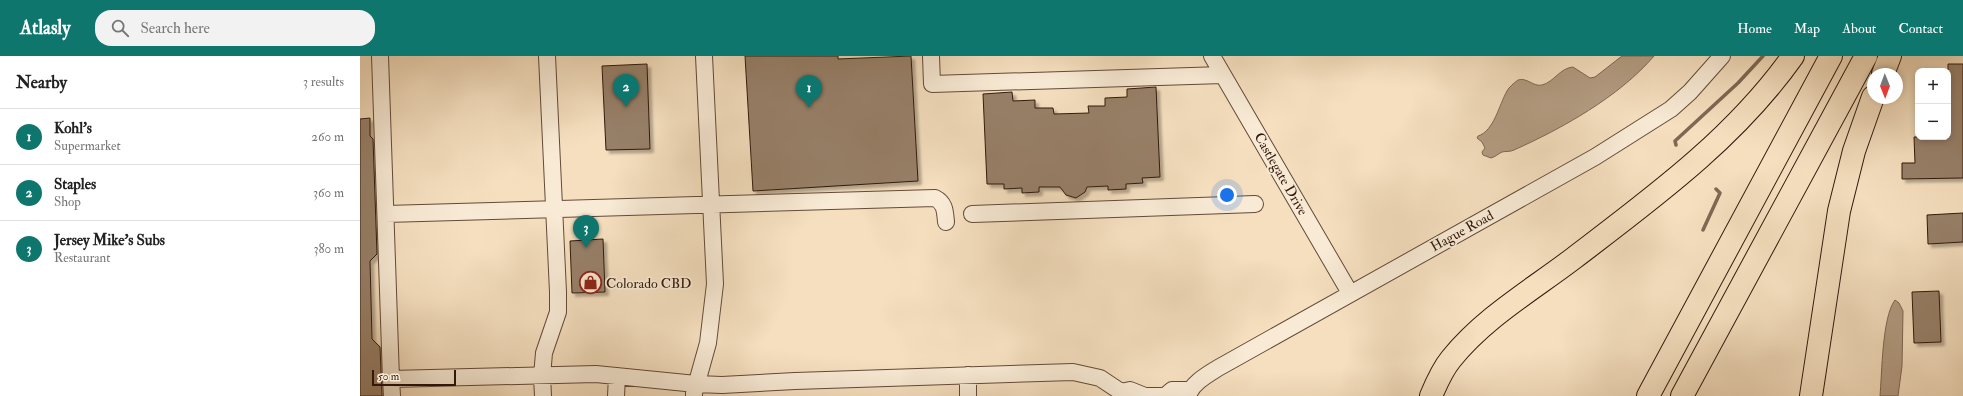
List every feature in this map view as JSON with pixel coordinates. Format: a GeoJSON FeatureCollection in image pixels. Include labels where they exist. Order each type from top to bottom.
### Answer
{"type":"FeatureCollection","features":[{"type":"Feature","properties":{"kind":"highway"},"geometry":{"type":"LineString","coordinates":[[1431,396],[1450,360],[1466,342],[1496,315],[1594,242],[1701,159],[1747,113],[1793,56]]}},
{"type":"Feature","properties":{"kind":"highway"},"geometry":{"type":"LineString","coordinates":[[1648,396],[1832,56]]}},
{"type":"Feature","properties":{"kind":"highway"},"geometry":{"type":"LineString","coordinates":[[1682,396],[1866,56]]}},
{"type":"Feature","properties":{"kind":"highway"},"geometry":{"type":"LineString","coordinates":[[1885,68],[1890,56]]}},
{"type":"Feature","properties":{"kind":"highway"},"geometry":{"type":"LineString","coordinates":[[1812,396],[1839,211],[1848,171],[1871,104]]}},
{"type":"Feature","properties":{"kind":"street"},"geometry":{"type":"LineString","coordinates":[[380,56],[392,396]]}},
{"type":"Feature","properties":{"kind":"street"},"geometry":{"type":"LineString","coordinates":[[543,396],[542,376],[544,353],[558,312],[547,56]]}},
{"type":"Feature","properties":{"kind":"street"},"geometry":{"type":"LineString","coordinates":[[693,392],[708,343],[714,297],[712,205],[704,56]]}},
{"type":"Feature","properties":{"kind":"street"},"geometry":{"type":"LineString","coordinates":[[931,56],[932,84],[1223,75]]}},
{"type":"Feature","properties":{"kind":"street","name":"Hague Road"},"geometry":{"type":"LineString","coordinates":[[1121,394],[1130,390],[1145,396],[1165,396],[1172,390],[1189,393],[1203,377],[1218,368],[1588,160],[1671,109],[1690,92],[1722,56]]}},
{"type":"Feature","properties":{"kind":"street","name":"Castlegate Drive"},"geometry":{"type":"LineString","coordinates":[[1215,57],[1223,75],[1350,293]]}},
{"type":"Feature","properties":{"kind":"street"},"geometry":{"type":"LineString","coordinates":[[386,214],[934,198],[941,201],[945,208],[946,222]]}},
{"type":"Feature","properties":{"kind":"street"},"geometry":{"type":"LineString","coordinates":[[972,214],[1255,204]]}},
{"type":"Feature","properties":{"kind":"street"},"geometry":{"type":"LineString","coordinates":[[391,379],[596,374],[617,376],[693,392],[722,385],[1073,372],[1100,378],[1121,394]]}},
{"type":"Feature","properties":{"kind":"street"},"geometry":{"type":"LineString","coordinates":[[968,375],[968,396]]}},
{"type":"Feature","properties":{"kind":"street"},"geometry":{"type":"LineString","coordinates":[[616,396],[617,376]]}},
{"type":"Feature","properties":{"kind":"shaded area"},"geometry":{"type":"Polygon","coordinates":[[[1622,56],[1654,56],[1624,85],[1570,122],[1512,151],[1502,152],[1491,158],[1483,155],[1482,152],[1485,148],[1482,142],[1477,138],[1488,129],[1496,117],[1508,90],[1518,80],[1521,79],[1536,85],[1542,85],[1550,81],[1564,70],[1573,67],[1590,78],[1595,77],[1622,56]]]}},
{"type":"Feature","properties":{"kind":"shaded area"},"geometry":{"type":"Polygon","coordinates":[[[1895,300],[1899,303],[1903,311],[1902,366],[1898,396],[1880,396],[1882,360],[1887,319],[1895,300]]]}},
{"type":"Feature","properties":{"kind":"building"},"geometry":{"type":"Polygon","coordinates":[[[745,56],[838,56],[838,59],[911,56],[918,181],[753,191],[745,56]]]}},
{"type":"Feature","properties":{"kind":"building"},"geometry":{"type":"Polygon","coordinates":[[[647,64],[650,149],[606,150],[602,66],[647,64]]]}},
{"type":"Feature","properties":{"kind":"building"},"geometry":{"type":"Polygon","coordinates":[[[1948,64],[1963,64],[1963,178],[1902,179],[1902,163],[1915,163],[1914,137],[1915,140],[1951,140],[1951,68],[1948,68],[1948,64]]]}},
{"type":"Feature","properties":{"kind":"building"},"geometry":{"type":"Polygon","coordinates":[[[1156,87],[1160,177],[1142,178],[1143,183],[1126,184],[1126,189],[1108,190],[1108,186],[1087,187],[1085,192],[1076,198],[1066,195],[1060,187],[1039,187],[1039,192],[1022,193],[1022,188],[1004,189],[1004,184],[987,184],[983,94],[1012,92],[1013,101],[1035,100],[1035,108],[1053,108],[1054,114],[1089,113],[1088,106],[1105,106],[1105,98],[1127,97],[1127,89],[1156,87]]]}},
{"type":"Feature","properties":{"kind":"building"},"geometry":{"type":"Polygon","coordinates":[[[370,118],[370,136],[373,139],[377,254],[370,261],[372,339],[380,347],[382,396],[360,396],[360,119],[370,118]]]}},
{"type":"Feature","properties":{"kind":"building"},"geometry":{"type":"Polygon","coordinates":[[[1963,213],[1963,242],[1928,244],[1927,215],[1963,213]]]}},
{"type":"Feature","properties":{"kind":"building"},"geometry":{"type":"Polygon","coordinates":[[[603,239],[605,292],[572,293],[570,241],[603,239]]]}},
{"type":"Feature","properties":{"kind":"building"},"geometry":{"type":"Polygon","coordinates":[[[1939,291],[1941,342],[1914,343],[1912,292],[1939,291]]]}},
{"type":"Feature","properties":{"kind":"waterway"},"geometry":{"type":"LineString","coordinates":[[1676,145],[1675,141],[1738,83],[1763,56]]}},
{"type":"Feature","properties":{"kind":"waterway"},"geometry":{"type":"LineString","coordinates":[[1703,230],[1720,193],[1716,189]]}},
{"type":"Feature","properties":{"kind":"place","name":"Staples"},"geometry":{"type":"Point","coordinates":[626,107]}},
{"type":"Feature","properties":{"kind":"place","name":"Kohl's"},"geometry":{"type":"Point","coordinates":[809,108]}},
{"type":"Feature","properties":{"kind":"place","name":"Jersey Mike's Subs"},"geometry":{"type":"Point","coordinates":[586,248]}},
{"type":"Feature","properties":{"kind":"place","name":"Colorado CBD"},"geometry":{"type":"Point","coordinates":[590,283]}}]}
